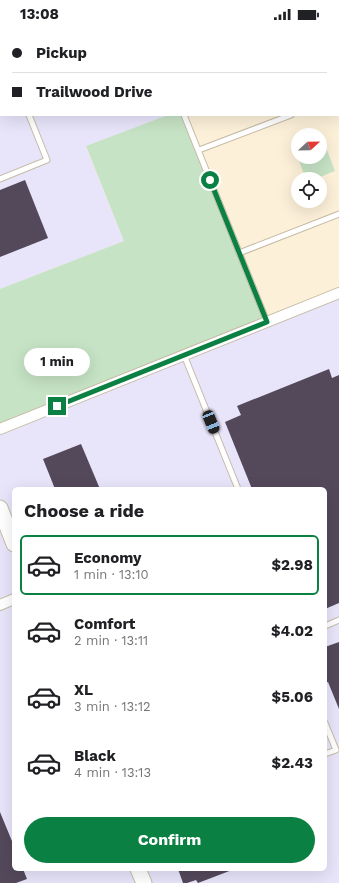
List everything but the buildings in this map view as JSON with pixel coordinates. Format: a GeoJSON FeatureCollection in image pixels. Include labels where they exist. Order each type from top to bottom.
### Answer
{"type":"FeatureCollection","features":[{"type":"Feature","properties":{"kind":"main road"},"geometry":{"type":"LineString","coordinates":[[0,508],[12,539]]}},
{"type":"Feature","properties":{"kind":"main road"},"geometry":{"type":"LineString","coordinates":[[139,871],[144,883]]}},
{"type":"Feature","properties":{"kind":"street"},"geometry":{"type":"LineString","coordinates":[[0,429],[339,293]]}},
{"type":"Feature","properties":{"kind":"street"},"geometry":{"type":"LineString","coordinates":[[0,605],[12,601]]}},
{"type":"Feature","properties":{"kind":"lane"},"geometry":{"type":"LineString","coordinates":[[0,179],[47,160],[29,116]]}},
{"type":"Feature","properties":{"kind":"lane"},"geometry":{"type":"LineString","coordinates":[[184,116],[267,322]]}},
{"type":"Feature","properties":{"kind":"lane"},"geometry":{"type":"LineString","coordinates":[[199,150],[288,116]]}},
{"type":"Feature","properties":{"kind":"lane"},"geometry":{"type":"LineString","coordinates":[[239,253],[339,214]]}},
{"type":"Feature","properties":{"kind":"lane"},"geometry":{"type":"LineString","coordinates":[[184,355],[237,487]]}},
{"type":"Feature","properties":{"kind":"lane"},"geometry":{"type":"LineString","coordinates":[[327,625],[339,620]]}},
{"type":"Feature","properties":{"kind":"lane"},"geometry":{"type":"LineString","coordinates":[[327,728],[336,750],[327,753]]}},
{"type":"Feature","properties":{"kind":"shaded area"},"geometry":{"type":"Polygon","coordinates":[[[0,116],[165,116],[86,147],[124,241],[0,289],[0,116]]]}},
{"type":"Feature","properties":{"kind":"shaded area"},"geometry":{"type":"Polygon","coordinates":[[[339,293],[339,883],[0,883],[0,429],[339,293]]]}},
{"type":"Feature","properties":{"kind":"green space"},"geometry":{"type":"Polygon","coordinates":[[[165,116],[184,116],[267,322],[0,429],[0,289],[124,241],[86,146],[165,116]]]}},
{"type":"Feature","properties":{"kind":"green space"},"geometry":{"type":"Polygon","coordinates":[[[327,150],[335,171],[327,174],[327,172],[303,172],[300,164],[327,164],[327,150]]]}},
{"type":"Feature","properties":{"kind":"route"},"geometry":{"type":"LineString","coordinates":[[57,406],[267,322],[210,180]]}}]}
